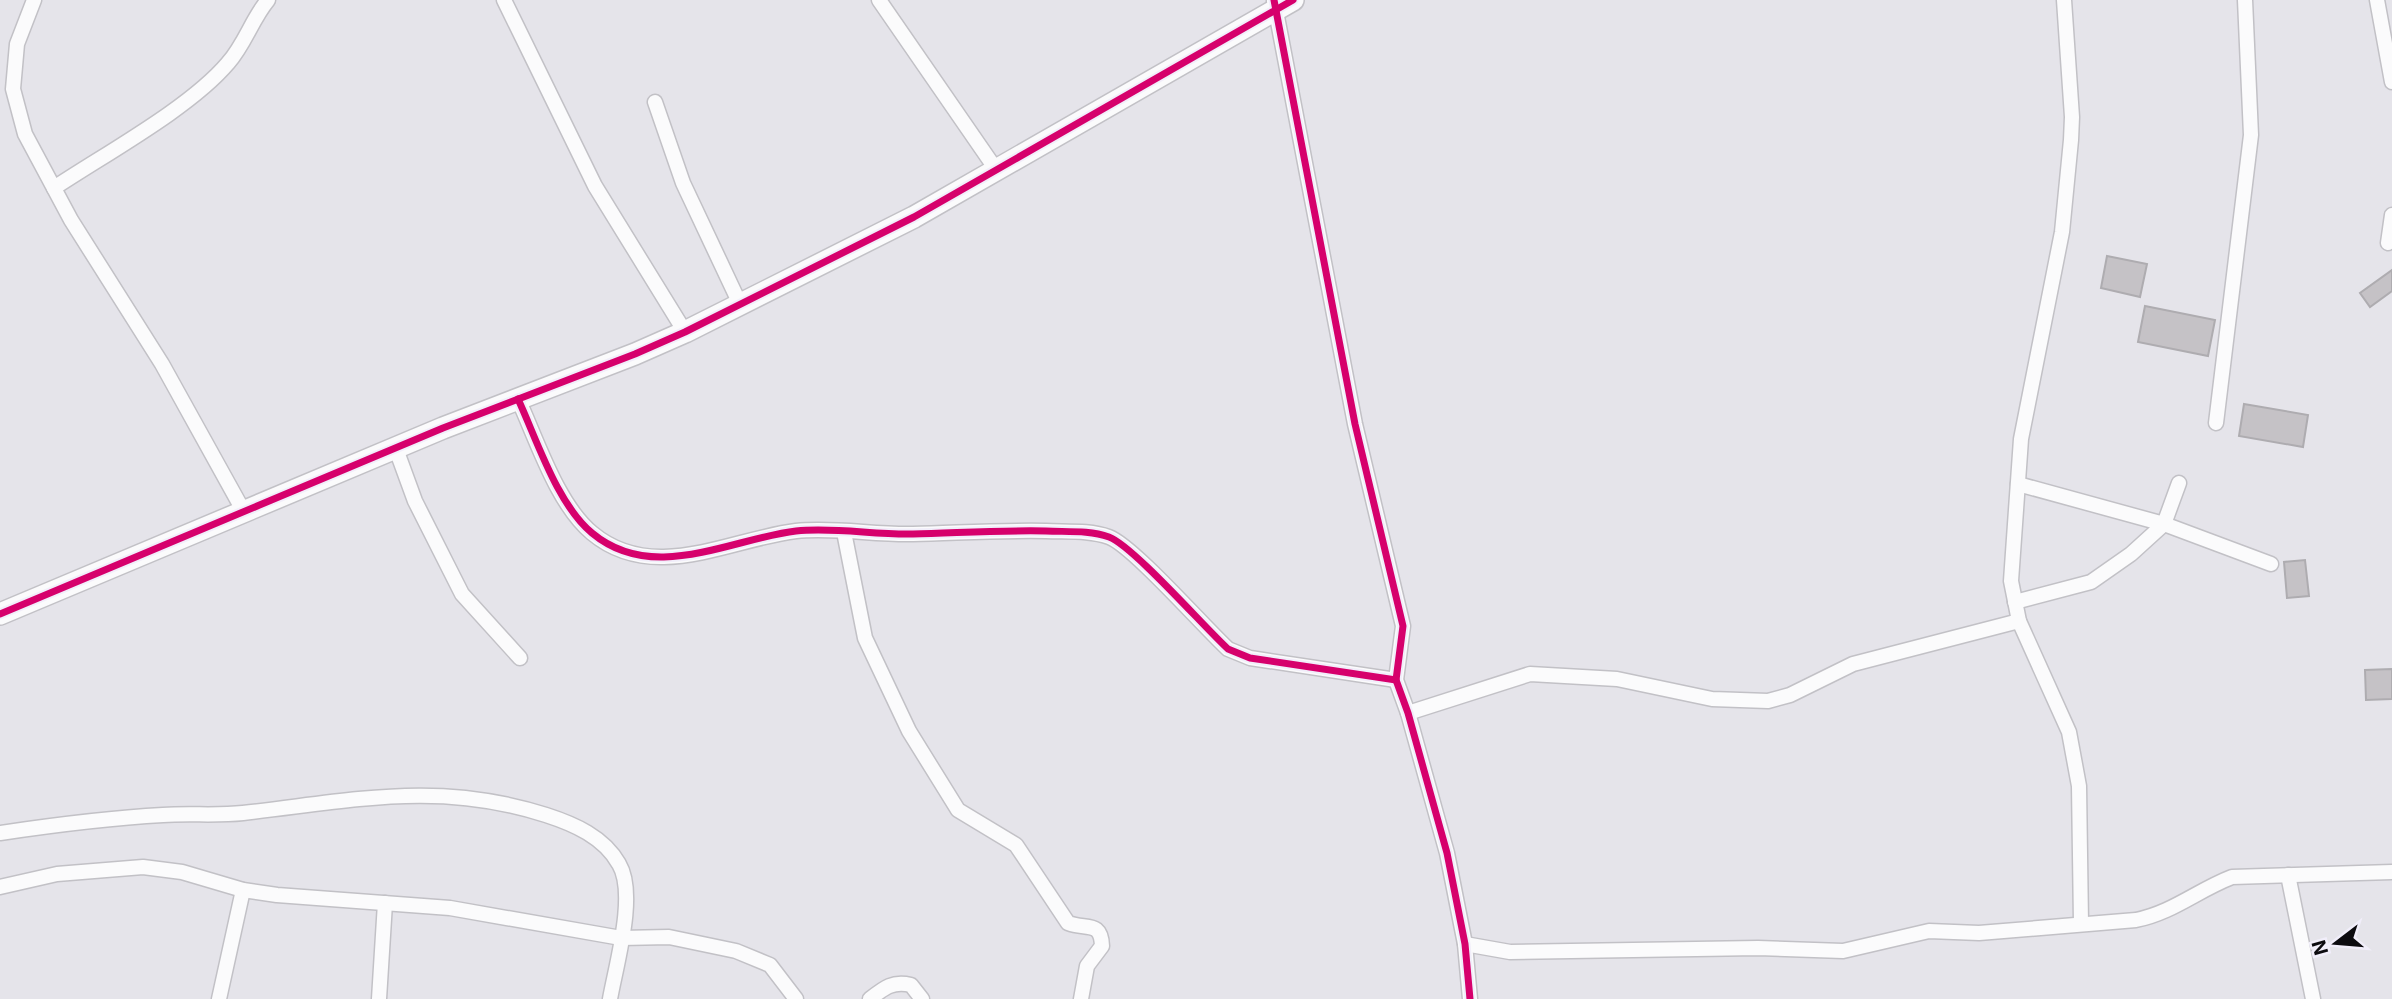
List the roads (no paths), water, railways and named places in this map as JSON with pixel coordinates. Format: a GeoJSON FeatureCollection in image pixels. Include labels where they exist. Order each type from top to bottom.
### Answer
{"type":"FeatureCollection","features":[{"type":"Feature","properties":{"kind":"street"},"geometry":{"type":"LineString","coordinates":[[34,0],[17,44],[13,89],[25,134],[54,188],[162,365],[244,512]]}},
{"type":"Feature","properties":{"kind":"street"},"geometry":{"type":"LineString","coordinates":[[54,188],[187,99],[226,66],[247,40],[268,0]]}},
{"type":"Feature","properties":{"kind":"street"},"geometry":{"type":"LineString","coordinates":[[504,0],[594,186],[685,332]]}},
{"type":"Feature","properties":{"kind":"street"},"geometry":{"type":"LineString","coordinates":[[879,0],[995,169]]}},
{"type":"Feature","properties":{"kind":"street"},"geometry":{"type":"LineString","coordinates":[[2064,0],[2071,140],[2062,232],[2021,439],[2011,550],[2011,580],[2019,621],[2069,732],[2078,786],[2081,923]]}},
{"type":"Feature","properties":{"kind":"street"},"geometry":{"type":"LineString","coordinates":[[2216,423],[2251,135],[2245,0]]}},
{"type":"Feature","properties":{"kind":"street"},"geometry":{"type":"LineString","coordinates":[[2377,0],[2392,82]]}},
{"type":"Feature","properties":{"kind":"street"},"geometry":{"type":"LineString","coordinates":[[0,614],[685,332],[914,217],[1281,3],[1295,120],[1345,371],[1403,626],[1396,680],[1409,713],[1447,853],[1465,944],[1470,999]]}},
{"type":"Feature","properties":{"kind":"street"},"geometry":{"type":"LineString","coordinates":[[655,103],[683,183],[740,304]]}},
{"type":"Feature","properties":{"kind":"street"},"geometry":{"type":"LineString","coordinates":[[2388,243],[2392,215]]}},
{"type":"Feature","properties":{"kind":"street"},"geometry":{"type":"LineString","coordinates":[[518,399],[565,502],[579,522],[594,536],[619,548],[645,556],[679,557],[795,531],[912,534],[988,530],[1086,532],[1109,537],[1123,544],[1228,649],[1250,658],[1396,680]]}},
{"type":"Feature","properties":{"kind":"street"},"geometry":{"type":"LineString","coordinates":[[396,449],[415,501],[451,576],[479,616],[520,658]]}},
{"type":"Feature","properties":{"kind":"street"},"geometry":{"type":"LineString","coordinates":[[2015,602],[2091,582],[2132,554],[2164,524],[2179,482]]}},
{"type":"Feature","properties":{"kind":"street"},"geometry":{"type":"LineString","coordinates":[[2018,484],[2164,524],[2271,564]]}},
{"type":"Feature","properties":{"kind":"street"},"geometry":{"type":"LineString","coordinates":[[844,532],[865,638],[909,730],[958,810],[1016,845],[1068,923],[1098,928],[1102,946],[1087,966],[1081,999]]}},
{"type":"Feature","properties":{"kind":"street"},"geometry":{"type":"LineString","coordinates":[[1409,713],[1530,674],[1617,679],[1712,699],[1768,701],[1790,695],[1853,664],[2019,621]]}},
{"type":"Feature","properties":{"kind":"street"},"geometry":{"type":"LineString","coordinates":[[0,832],[82,821],[241,813],[382,796],[455,795],[492,801],[573,823],[607,847],[620,864],[625,877],[621,937],[610,999]]}},
{"type":"Feature","properties":{"kind":"street"},"geometry":{"type":"LineString","coordinates":[[0,887],[57,874],[142,867],[182,872],[243,890],[450,908],[621,937],[669,937],[736,951],[770,965],[796,999]]}},
{"type":"Feature","properties":{"kind":"street"},"geometry":{"type":"LineString","coordinates":[[1465,944],[1510,952],[1745,948],[1843,951],[1929,931],[1979,933],[2159,915],[2209,886],[2232,877],[2392,873]]}},
{"type":"Feature","properties":{"kind":"street"},"geometry":{"type":"LineString","coordinates":[[2287,875],[2313,999]]}},
{"type":"Feature","properties":{"kind":"street"},"geometry":{"type":"LineString","coordinates":[[219,999],[243,890]]}},
{"type":"Feature","properties":{"kind":"street"},"geometry":{"type":"LineString","coordinates":[[379,999],[385,904]]}},
{"type":"Feature","properties":{"kind":"street"},"geometry":{"type":"LineString","coordinates":[[870,999],[887,985],[898,982],[911,985],[922,999]]}}]}
